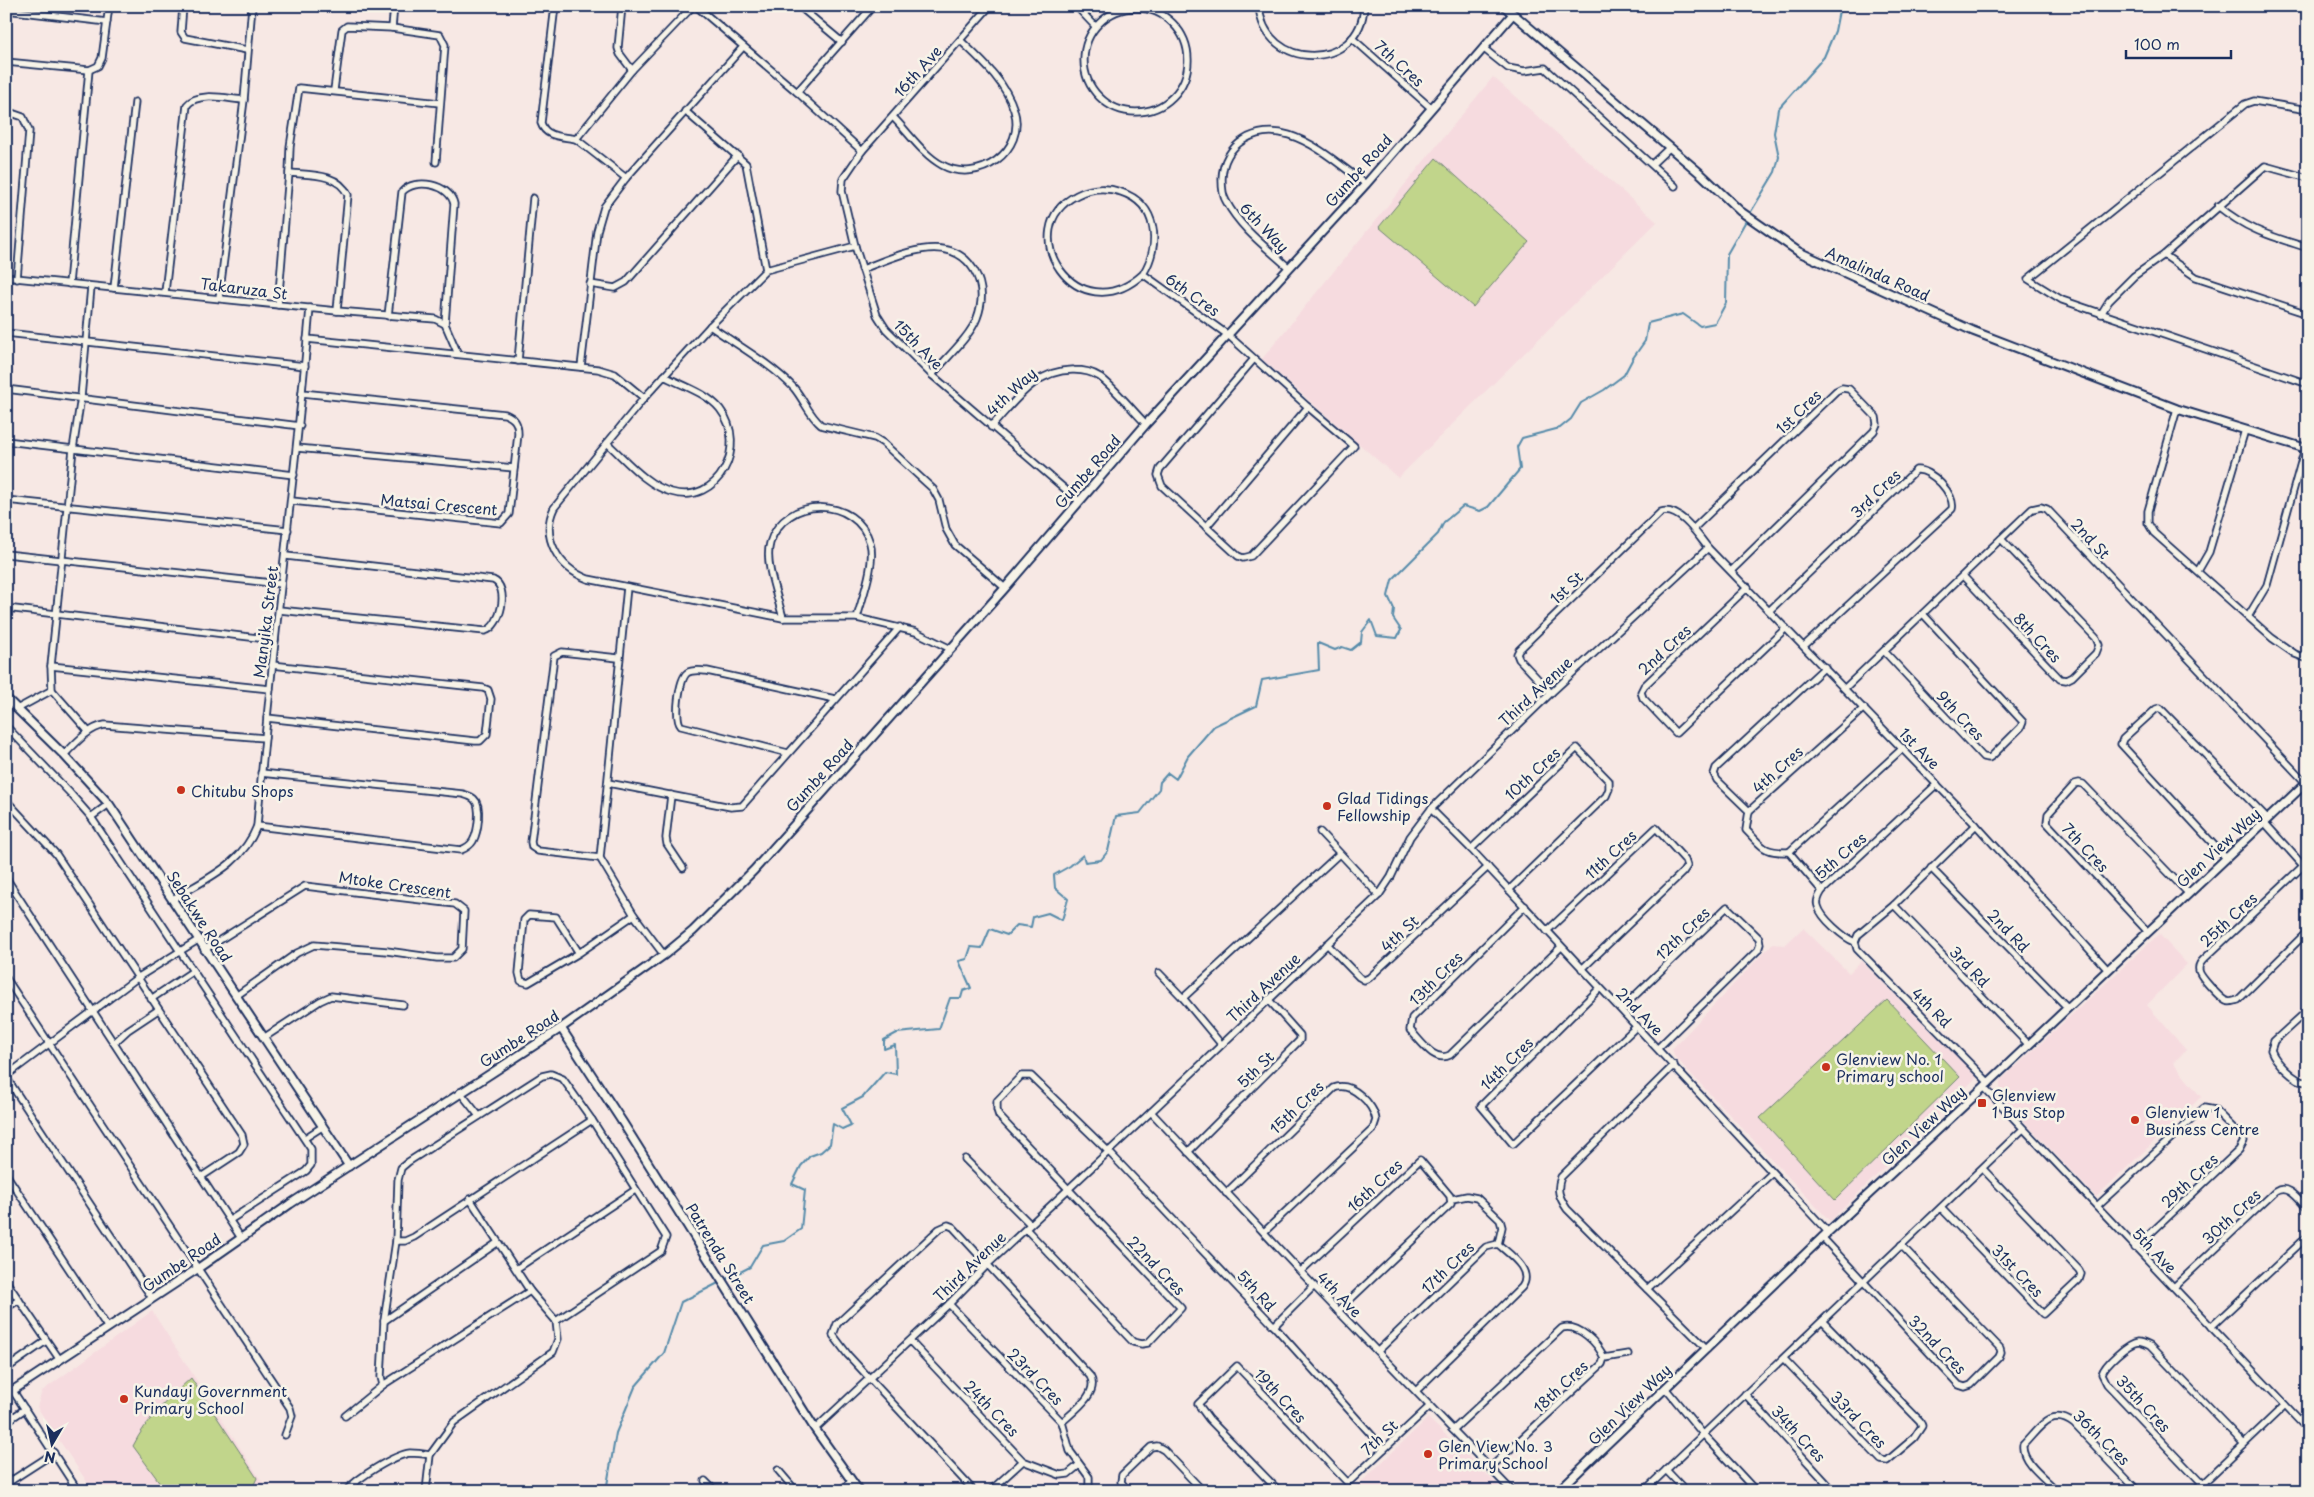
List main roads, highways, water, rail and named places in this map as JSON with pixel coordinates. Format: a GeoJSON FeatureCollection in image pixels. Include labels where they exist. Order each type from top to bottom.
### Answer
{"type":"FeatureCollection","features":[{"type":"Feature","properties":{"kind":"waterway"},"geometry":{"type":"LineString","coordinates":[[1749,215],[1775,172],[1779,157],[1774,133],[1778,109],[1824,57],[1835,31],[1840,6]]}},
{"type":"Feature","properties":{"kind":"waterway"},"geometry":{"type":"LineString","coordinates":[[606,1491],[616,1433],[635,1387],[664,1353],[681,1302],[750,1267],[763,1245],[784,1241],[801,1229],[805,1190],[792,1184],[801,1166],[810,1156],[821,1152],[830,1144],[833,1124],[842,1129],[851,1125],[842,1108],[863,1097],[885,1072],[896,1074],[895,1045],[884,1049],[884,1040],[897,1033],[939,1029],[950,998],[961,998],[963,991],[971,988],[959,961],[967,959],[971,947],[982,948],[990,929],[1007,935],[1017,925],[1031,927],[1033,917],[1048,913],[1062,920],[1068,899],[1055,888],[1054,875],[1070,866],[1083,855],[1085,862],[1101,860],[1108,851],[1116,816],[1140,813],[1159,789],[1160,782],[1168,773],[1176,779],[1188,756],[1214,726],[1256,706],[1262,680],[1319,670],[1318,643],[1335,650],[1342,647],[1351,650],[1361,642],[1362,632],[1371,620],[1377,636],[1397,638],[1401,630],[1393,618],[1394,609],[1388,596],[1392,580],[1438,534],[1444,522],[1463,506],[1480,511],[1488,507],[1520,469],[1517,447],[1522,438],[1560,428],[1571,419],[1581,403],[1604,390],[1624,375],[1645,341],[1648,323],[1683,314],[1700,326],[1715,323],[1726,303],[1727,254],[1747,219]]}},
{"type":"Feature","properties":{"kind":"place","name":"Chitubu Shops"},"geometry":{"type":"Point","coordinates":[181,790]}},
{"type":"Feature","properties":{"kind":"place","name":"Glad Tidings Fellowship"},"geometry":{"type":"Point","coordinates":[1327,806]}},
{"type":"Feature","properties":{"kind":"place","name":"Glenview No. 1 Primary school"},"geometry":{"type":"Point","coordinates":[1826,1067]}},
{"type":"Feature","properties":{"kind":"place","name":"Glenview 1 Bus Stop"},"geometry":{"type":"Point","coordinates":[1982,1103]}},
{"type":"Feature","properties":{"kind":"place","name":"Glenview 1 Business Centre"},"geometry":{"type":"Point","coordinates":[2135,1120]}},
{"type":"Feature","properties":{"kind":"place","name":"Kundayi Government Primary School"},"geometry":{"type":"Point","coordinates":[124,1399]}},
{"type":"Feature","properties":{"kind":"place","name":"Glen View No. 3 Primary School"},"geometry":{"type":"Point","coordinates":[1428,1454]}}]}
